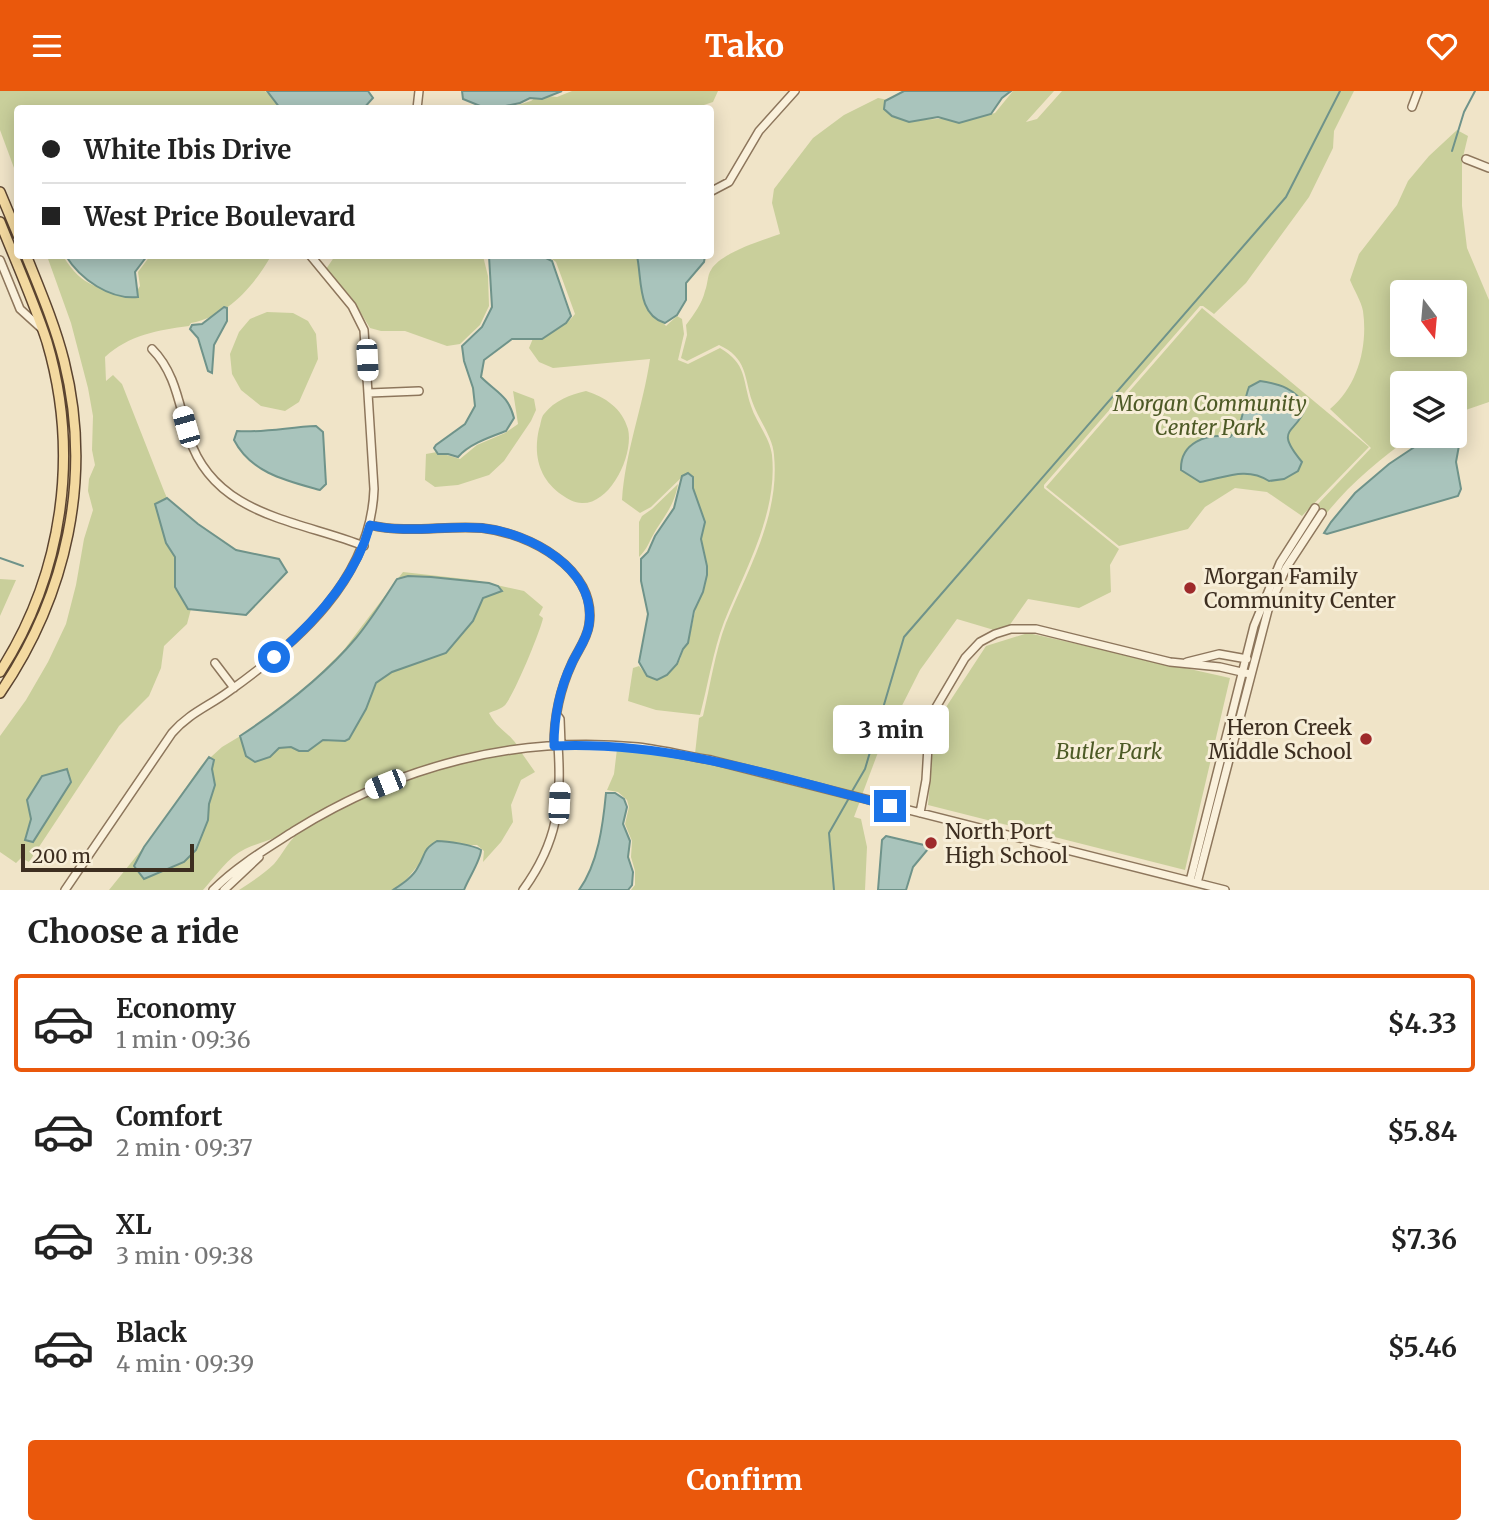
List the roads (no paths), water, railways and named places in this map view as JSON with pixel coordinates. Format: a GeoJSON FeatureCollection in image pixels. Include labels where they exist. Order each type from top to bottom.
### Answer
{"type":"FeatureCollection","features":[{"type":"Feature","properties":{"kind":"main road"},"geometry":{"type":"LineString","coordinates":[[0,192],[14,226]]}},
{"type":"Feature","properties":{"kind":"main road"},"geometry":{"type":"LineString","coordinates":[[0,222],[14,258]]}},
{"type":"Feature","properties":{"kind":"main road"},"geometry":{"type":"LineString","coordinates":[[0,671],[23,632],[39,596],[54,546],[64,461],[62,422],[55,376],[42,329],[15,259]]}},
{"type":"Feature","properties":{"kind":"main road"},"geometry":{"type":"LineString","coordinates":[[0,693],[33,638],[53,591],[68,536],[75,482],[75,425],[67,373],[51,320],[28,259]]}},
{"type":"Feature","properties":{"kind":"street"},"geometry":{"type":"LineString","coordinates":[[714,190],[729,182],[759,131],[795,91]]}},
{"type":"Feature","properties":{"kind":"street"},"geometry":{"type":"LineString","coordinates":[[1412,107],[1418,91]]}},
{"type":"Feature","properties":{"kind":"street"},"geometry":{"type":"LineString","coordinates":[[1466,159],[1489,168]]}},
{"type":"Feature","properties":{"kind":"street"},"geometry":{"type":"LineString","coordinates":[[0,209],[9,215]]}},
{"type":"Feature","properties":{"kind":"street"},"geometry":{"type":"LineString","coordinates":[[65,890],[172,733],[194,712],[234,688],[284,649],[311,622],[345,580],[364,546],[370,525],[374,489],[366,338],[352,306],[313,259]]}},
{"type":"Feature","properties":{"kind":"street"},"geometry":{"type":"LineString","coordinates":[[0,260],[20,309],[42,329]]}},
{"type":"Feature","properties":{"kind":"street"},"geometry":{"type":"LineString","coordinates":[[152,349],[170,371],[195,452],[219,486],[258,512],[364,546]]}},
{"type":"Feature","properties":{"kind":"street"},"geometry":{"type":"LineString","coordinates":[[369,393],[419,391]]}},
{"type":"Feature","properties":{"kind":"street"},"geometry":{"type":"LineString","coordinates":[[1194,882],[1249,660],[1276,589],[1307,526],[1318,510]]}},
{"type":"Feature","properties":{"kind":"street"},"geometry":{"type":"LineString","coordinates":[[370,525],[392,529],[474,528],[501,531],[535,546],[573,571],[589,599],[590,622],[584,641],[570,666],[555,719],[560,789],[558,815],[544,855],[523,890]]}},
{"type":"Feature","properties":{"kind":"street"},"geometry":{"type":"LineString","coordinates":[[920,813],[926,780],[929,730],[934,709],[965,658],[988,637],[1011,629],[1036,629],[1180,664],[1220,667],[1246,673]]}},
{"type":"Feature","properties":{"kind":"street"},"geometry":{"type":"LineString","coordinates":[[1180,664],[1213,654],[1249,660]]}},
{"type":"Feature","properties":{"kind":"street"},"geometry":{"type":"LineString","coordinates":[[215,663],[234,688]]}},
{"type":"Feature","properties":{"kind":"street"},"geometry":{"type":"LineString","coordinates":[[213,890],[253,857],[344,802],[418,771],[476,755],[557,745],[606,745],[642,748],[711,760],[1225,890]]}},
{"type":"Feature","properties":{"kind":"street"},"geometry":{"type":"LineString","coordinates":[[224,890],[283,838]]}},
{"type":"Feature","properties":{"kind":"water"},"geometry":{"type":"Polygon","coordinates":[[[267,91],[368,91],[373,98],[367,105],[278,105],[267,91]]]}},
{"type":"Feature","properties":{"kind":"water"},"geometry":{"type":"Polygon","coordinates":[[[462,91],[562,91],[542,99],[530,98],[510,105],[478,105],[463,99],[462,91]]]}},
{"type":"Feature","properties":{"kind":"water"},"geometry":{"type":"Polygon","coordinates":[[[904,91],[1011,91],[1002,98],[991,114],[959,123],[938,117],[909,122],[892,116],[884,109],[885,101],[904,91]]]}},
{"type":"Feature","properties":{"kind":"water"},"geometry":{"type":"Polygon","coordinates":[[[68,259],[145,259],[135,272],[138,297],[117,295],[97,286],[79,273],[68,259]]]}},
{"type":"Feature","properties":{"kind":"water"},"geometry":{"type":"Polygon","coordinates":[[[489,259],[548,259],[552,261],[571,316],[566,323],[542,339],[512,339],[484,360],[481,377],[505,399],[512,410],[514,418],[506,431],[474,445],[458,457],[438,454],[434,448],[436,445],[465,424],[475,406],[462,346],[482,327],[492,307],[489,259]]]}},
{"type":"Feature","properties":{"kind":"water"},"geometry":{"type":"Polygon","coordinates":[[[637,259],[704,259],[686,283],[686,300],[677,315],[665,323],[650,312],[642,295],[637,259]]]}},
{"type":"Feature","properties":{"kind":"water"},"geometry":{"type":"Polygon","coordinates":[[[224,307],[227,308],[227,321],[214,345],[212,373],[208,371],[198,338],[190,329],[192,325],[202,324],[224,307]]]}},
{"type":"Feature","properties":{"kind":"water"},"geometry":{"type":"Polygon","coordinates":[[[1260,381],[1287,388],[1306,407],[1288,437],[1293,451],[1302,462],[1298,471],[1284,479],[1269,481],[1252,474],[1243,474],[1200,482],[1181,470],[1185,453],[1196,442],[1212,437],[1230,437],[1241,419],[1249,387],[1260,381]]]}},
{"type":"Feature","properties":{"kind":"water"},"geometry":{"type":"Polygon","coordinates":[[[316,426],[323,432],[326,484],[320,490],[283,479],[260,468],[241,451],[234,440],[237,431],[316,426]]]}},
{"type":"Feature","properties":{"kind":"water"},"geometry":{"type":"Polygon","coordinates":[[[1413,448],[1459,448],[1456,462],[1461,489],[1458,496],[1324,533],[1355,493],[1413,448]]]}},
{"type":"Feature","properties":{"kind":"water"},"geometry":{"type":"Polygon","coordinates":[[[688,473],[693,477],[693,488],[705,522],[701,539],[707,575],[694,611],[688,643],[677,664],[667,675],[657,680],[647,676],[639,662],[648,614],[641,581],[641,559],[674,508],[682,476],[688,473]]]}},
{"type":"Feature","properties":{"kind":"water"},"geometry":{"type":"Polygon","coordinates":[[[167,498],[198,524],[236,550],[279,559],[287,572],[246,615],[188,609],[175,587],[175,557],[166,543],[155,504],[167,498]]]}},
{"type":"Feature","properties":{"kind":"water"},"geometry":{"type":"Polygon","coordinates":[[[408,576],[489,583],[498,586],[502,591],[483,598],[473,621],[446,653],[392,672],[376,683],[366,709],[349,739],[323,740],[308,751],[291,747],[279,748],[270,757],[255,762],[246,756],[240,736],[287,703],[331,665],[362,631],[397,579],[408,576]]]}},
{"type":"Feature","properties":{"kind":"water"},"geometry":{"type":"Polygon","coordinates":[[[209,757],[214,760],[212,769],[215,785],[209,804],[208,820],[196,850],[184,862],[144,879],[134,866],[144,847],[209,757]]]}},
{"type":"Feature","properties":{"kind":"water"},"geometry":{"type":"Polygon","coordinates":[[[67,769],[71,782],[33,842],[25,840],[31,819],[27,800],[42,776],[67,769]]]}},
{"type":"Feature","properties":{"kind":"water"},"geometry":{"type":"Polygon","coordinates":[[[606,793],[615,793],[624,799],[627,807],[623,824],[630,841],[628,857],[633,872],[632,885],[628,890],[579,890],[595,856],[606,793]]]}},
{"type":"Feature","properties":{"kind":"water"},"geometry":{"type":"Polygon","coordinates":[[[886,836],[924,845],[928,849],[913,867],[906,890],[878,890],[882,840],[886,836]]]}},
{"type":"Feature","properties":{"kind":"water"},"geometry":{"type":"Polygon","coordinates":[[[437,841],[481,850],[464,890],[393,890],[413,874],[427,850],[437,841]]]}},
{"type":"Feature","properties":{"kind":"waterway"},"geometry":{"type":"LineString","coordinates":[[851,793],[865,769],[904,637],[1286,197],[1340,91]]}},
{"type":"Feature","properties":{"kind":"waterway"},"geometry":{"type":"LineString","coordinates":[[1452,151],[1464,112],[1475,91]]}},
{"type":"Feature","properties":{"kind":"waterway"},"geometry":{"type":"LineString","coordinates":[[0,558],[23,566]]}},
{"type":"Feature","properties":{"kind":"waterway"},"geometry":{"type":"LineString","coordinates":[[834,890],[829,833],[849,798]]}},
{"type":"Feature","properties":{"kind":"place","name":"Morgan Family Community Center"},"geometry":{"type":"Point","coordinates":[1190,588]}},
{"type":"Feature","properties":{"kind":"place","name":"Heron Creek Middle School"},"geometry":{"type":"Point","coordinates":[1366,739]}},
{"type":"Feature","properties":{"kind":"place","name":"North Port High School"},"geometry":{"type":"Point","coordinates":[931,843]}},
{"type":"Feature","properties":{"kind":"park label","name":"Morgan Community Center Park"},"geometry":{"type":"Point","coordinates":[1210,415]}},
{"type":"Feature","properties":{"kind":"park label","name":"Butler Park"},"geometry":{"type":"Point","coordinates":[1109,751]}}]}
